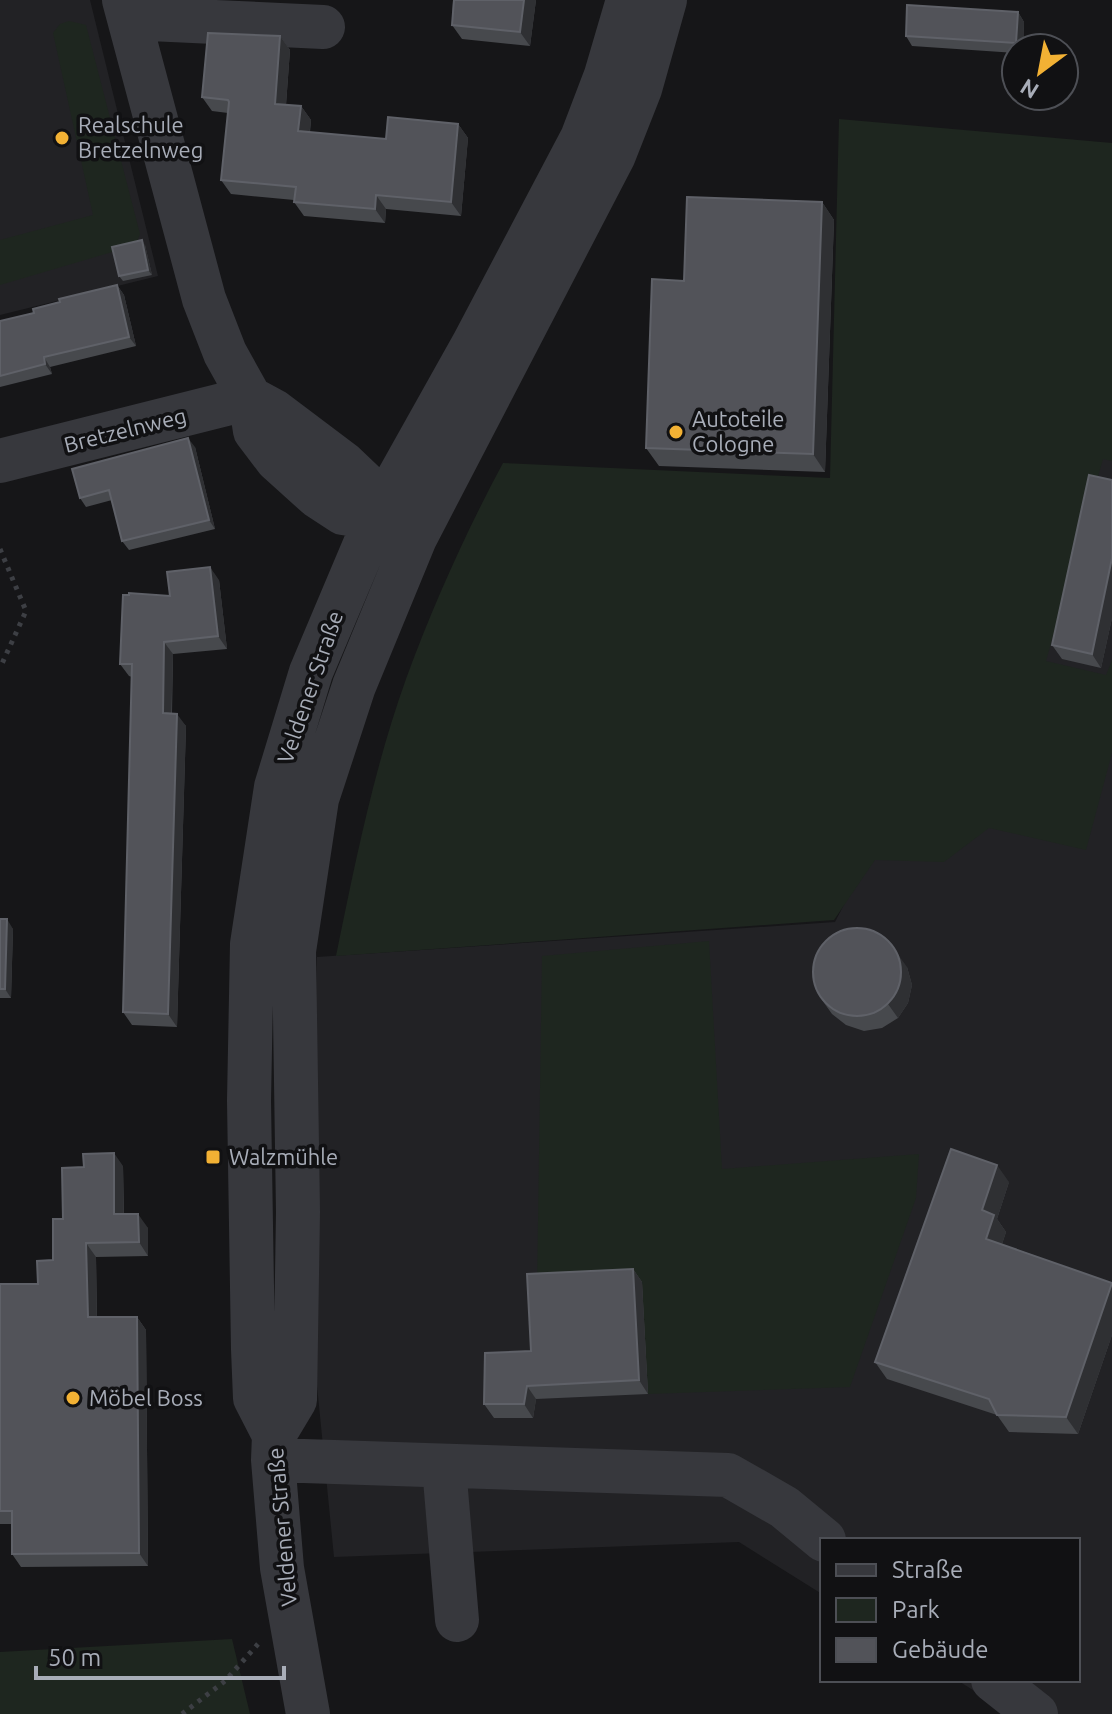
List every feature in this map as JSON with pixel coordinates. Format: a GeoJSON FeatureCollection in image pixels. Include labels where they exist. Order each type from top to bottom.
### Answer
{"type":"FeatureCollection","features":[{"type":"Feature","properties":{"kind":"street","name":"Veldener Straße"},"geometry":{"type":"LineString","coordinates":[[308,1714],[288,1610],[274,1447],[255,1398],[249,1101],[252,944],[276,787],[311,672],[376,518],[474,343],[582,138],[606,75],[628,0]]}},
{"type":"Feature","properties":{"kind":"street","name":"Veldener Straße"},"geometry":{"type":"LineString","coordinates":[[274,1447],[295,1400],[298,1212],[294,951],[317,799],[354,686],[415,538],[614,155],[640,89],[665,0]]}},
{"type":"Feature","properties":{"kind":"street"},"geometry":{"type":"LineString","coordinates":[[323,27],[126,9],[204,299],[225,353],[250,398],[274,411],[343,463],[364,483],[376,518],[415,538]]}},
{"type":"Feature","properties":{"kind":"street","name":"Bretzelnweg"},"geometry":{"type":"LineString","coordinates":[[0,461],[250,398]]}},
{"type":"Feature","properties":{"kind":"street"},"geometry":{"type":"LineString","coordinates":[[274,1447],[444,1467],[728,1475],[784,1507],[822,1538]]}},
{"type":"Feature","properties":{"kind":"street"},"geometry":{"type":"LineString","coordinates":[[444,1467],[457,1620]]}},
{"type":"Feature","properties":{"kind":"street"},"geometry":{"type":"LineString","coordinates":[[996,1682],[1036,1714]]}},
{"type":"Feature","properties":{"kind":"path"},"geometry":{"type":"LineString","coordinates":[[0,549],[26,611],[0,668]]}},
{"type":"Feature","properties":{"kind":"path"},"geometry":{"type":"LineString","coordinates":[[182,1714],[225,1681],[288,1610]]}},
{"type":"Feature","properties":{"kind":"shaded area","name":"Realschule Bretzelnweg"},"geometry":{"type":"Polygon","coordinates":[[[0,0],[90,0],[158,276],[0,315],[0,0]]]}},
{"type":"Feature","properties":{"kind":"shaded area"},"geometry":{"type":"Polygon","coordinates":[[[1112,380],[1112,1714],[1011,1714],[960,1682],[1080,1682],[1080,1538],[820,1538],[820,1593],[739,1542],[334,1557],[309,1305],[317,957],[835,922],[1112,380]]]}},
{"type":"Feature","properties":{"kind":"green space"},"geometry":{"type":"Polygon","coordinates":[[[69,21],[86,25],[140,234],[136,245],[0,285],[0,240],[93,215],[53,33],[60,24],[69,21]]]}},
{"type":"Feature","properties":{"kind":"green space"},"geometry":{"type":"Polygon","coordinates":[[[839,119],[1112,143],[1112,461],[1103,459],[1046,661],[1106,675],[1112,660],[1112,753],[1086,850],[989,828],[944,862],[875,860],[834,920],[336,956],[384,747],[416,651],[463,542],[503,463],[830,478],[839,119]]]}},
{"type":"Feature","properties":{"kind":"green space"},"geometry":{"type":"Polygon","coordinates":[[[709,941],[722,1169],[919,1154],[916,1198],[850,1387],[648,1394],[642,1282],[537,1288],[542,956],[709,941]]]}},
{"type":"Feature","properties":{"kind":"green space"},"geometry":{"type":"Polygon","coordinates":[[[232,1639],[250,1714],[0,1714],[0,1652],[232,1639]]]}},
{"type":"Feature","properties":{"kind":"building"},"geometry":{"type":"Polygon","coordinates":[[[454,0],[524,0],[520,32],[452,25],[454,0]]]}},
{"type":"Feature","properties":{"kind":"building"},"geometry":{"type":"Polygon","coordinates":[[[907,5],[1018,12],[1017,32],[1000,32],[1000,42],[906,36],[907,5]]]}},
{"type":"Feature","properties":{"kind":"building"},"geometry":{"type":"Polygon","coordinates":[[[208,33],[280,36],[275,104],[301,106],[298,131],[386,139],[388,117],[458,124],[451,202],[376,195],[375,209],[294,202],[296,187],[221,180],[229,102],[202,97],[208,33]]]}},
{"type":"Feature","properties":{"kind":"building"},"geometry":{"type":"Polygon","coordinates":[[[687,197],[822,202],[813,454],[646,448],[652,279],[684,281],[687,197]]]}},
{"type":"Feature","properties":{"kind":"building"},"geometry":{"type":"Polygon","coordinates":[[[142,240],[148,270],[119,276],[112,247],[142,240]]]}},
{"type":"Feature","properties":{"kind":"building"},"geometry":{"type":"Polygon","coordinates":[[[117,285],[129,337],[44,357],[45,364],[0,376],[0,321],[34,313],[33,309],[60,302],[59,299],[117,285]]]}},
{"type":"Feature","properties":{"kind":"building"},"geometry":{"type":"Polygon","coordinates":[[[188,438],[209,520],[122,541],[109,490],[80,498],[72,469],[188,438]]]}},
{"type":"Feature","properties":{"kind":"building"},"geometry":{"type":"Polygon","coordinates":[[[1089,475],[1112,480],[1112,558],[1092,654],[1052,645],[1089,475]]]}},
{"type":"Feature","properties":{"kind":"building"},"geometry":{"type":"Polygon","coordinates":[[[210,567],[218,636],[164,642],[163,713],[177,714],[168,1014],[123,1012],[132,664],[120,664],[123,595],[170,596],[167,572],[210,567]]]}},
{"type":"Feature","properties":{"kind":"building"},"geometry":{"type":"Polygon","coordinates":[[[0,919],[7,919],[5,989],[0,989],[0,919]]]}},
{"type":"Feature","properties":{"kind":"building"},"geometry":{"type":"Polygon","coordinates":[[[857,928],[874,931],[888,941],[898,955],[901,972],[898,989],[888,1003],[874,1013],[857,1016],[840,1013],[826,1003],[816,989],[813,972],[816,955],[826,941],[840,931],[857,928]]]}},
{"type":"Feature","properties":{"kind":"building"},"geometry":{"type":"Polygon","coordinates":[[[951,1149],[997,1165],[982,1210],[994,1215],[986,1239],[1112,1283],[1066,1417],[997,1415],[989,1399],[875,1362],[951,1149]]]}},
{"type":"Feature","properties":{"kind":"building","name":"Möbel Boss"},"geometry":{"type":"Polygon","coordinates":[[[114,1153],[114,1214],[138,1214],[139,1242],[86,1243],[88,1317],[137,1317],[139,1553],[12,1554],[12,1511],[0,1511],[0,1284],[38,1284],[37,1261],[53,1260],[53,1219],[63,1219],[62,1168],[84,1167],[83,1154],[114,1153]]]}},
{"type":"Feature","properties":{"kind":"building"},"geometry":{"type":"Polygon","coordinates":[[[633,1269],[639,1380],[527,1386],[524,1404],[484,1404],[485,1353],[531,1351],[527,1274],[633,1269]]]}},
{"type":"Feature","properties":{"kind":"place","name":"Realschule Bretzelnweg"},"geometry":{"type":"Point","coordinates":[62,138]}},
{"type":"Feature","properties":{"kind":"place","name":"Autoteile Cologne"},"geometry":{"type":"Point","coordinates":[676,432]}},
{"type":"Feature","properties":{"kind":"place","name":"Walzmühle"},"geometry":{"type":"Point","coordinates":[213,1157]}},
{"type":"Feature","properties":{"kind":"place","name":"Möbel Boss"},"geometry":{"type":"Point","coordinates":[73,1398]}}]}
